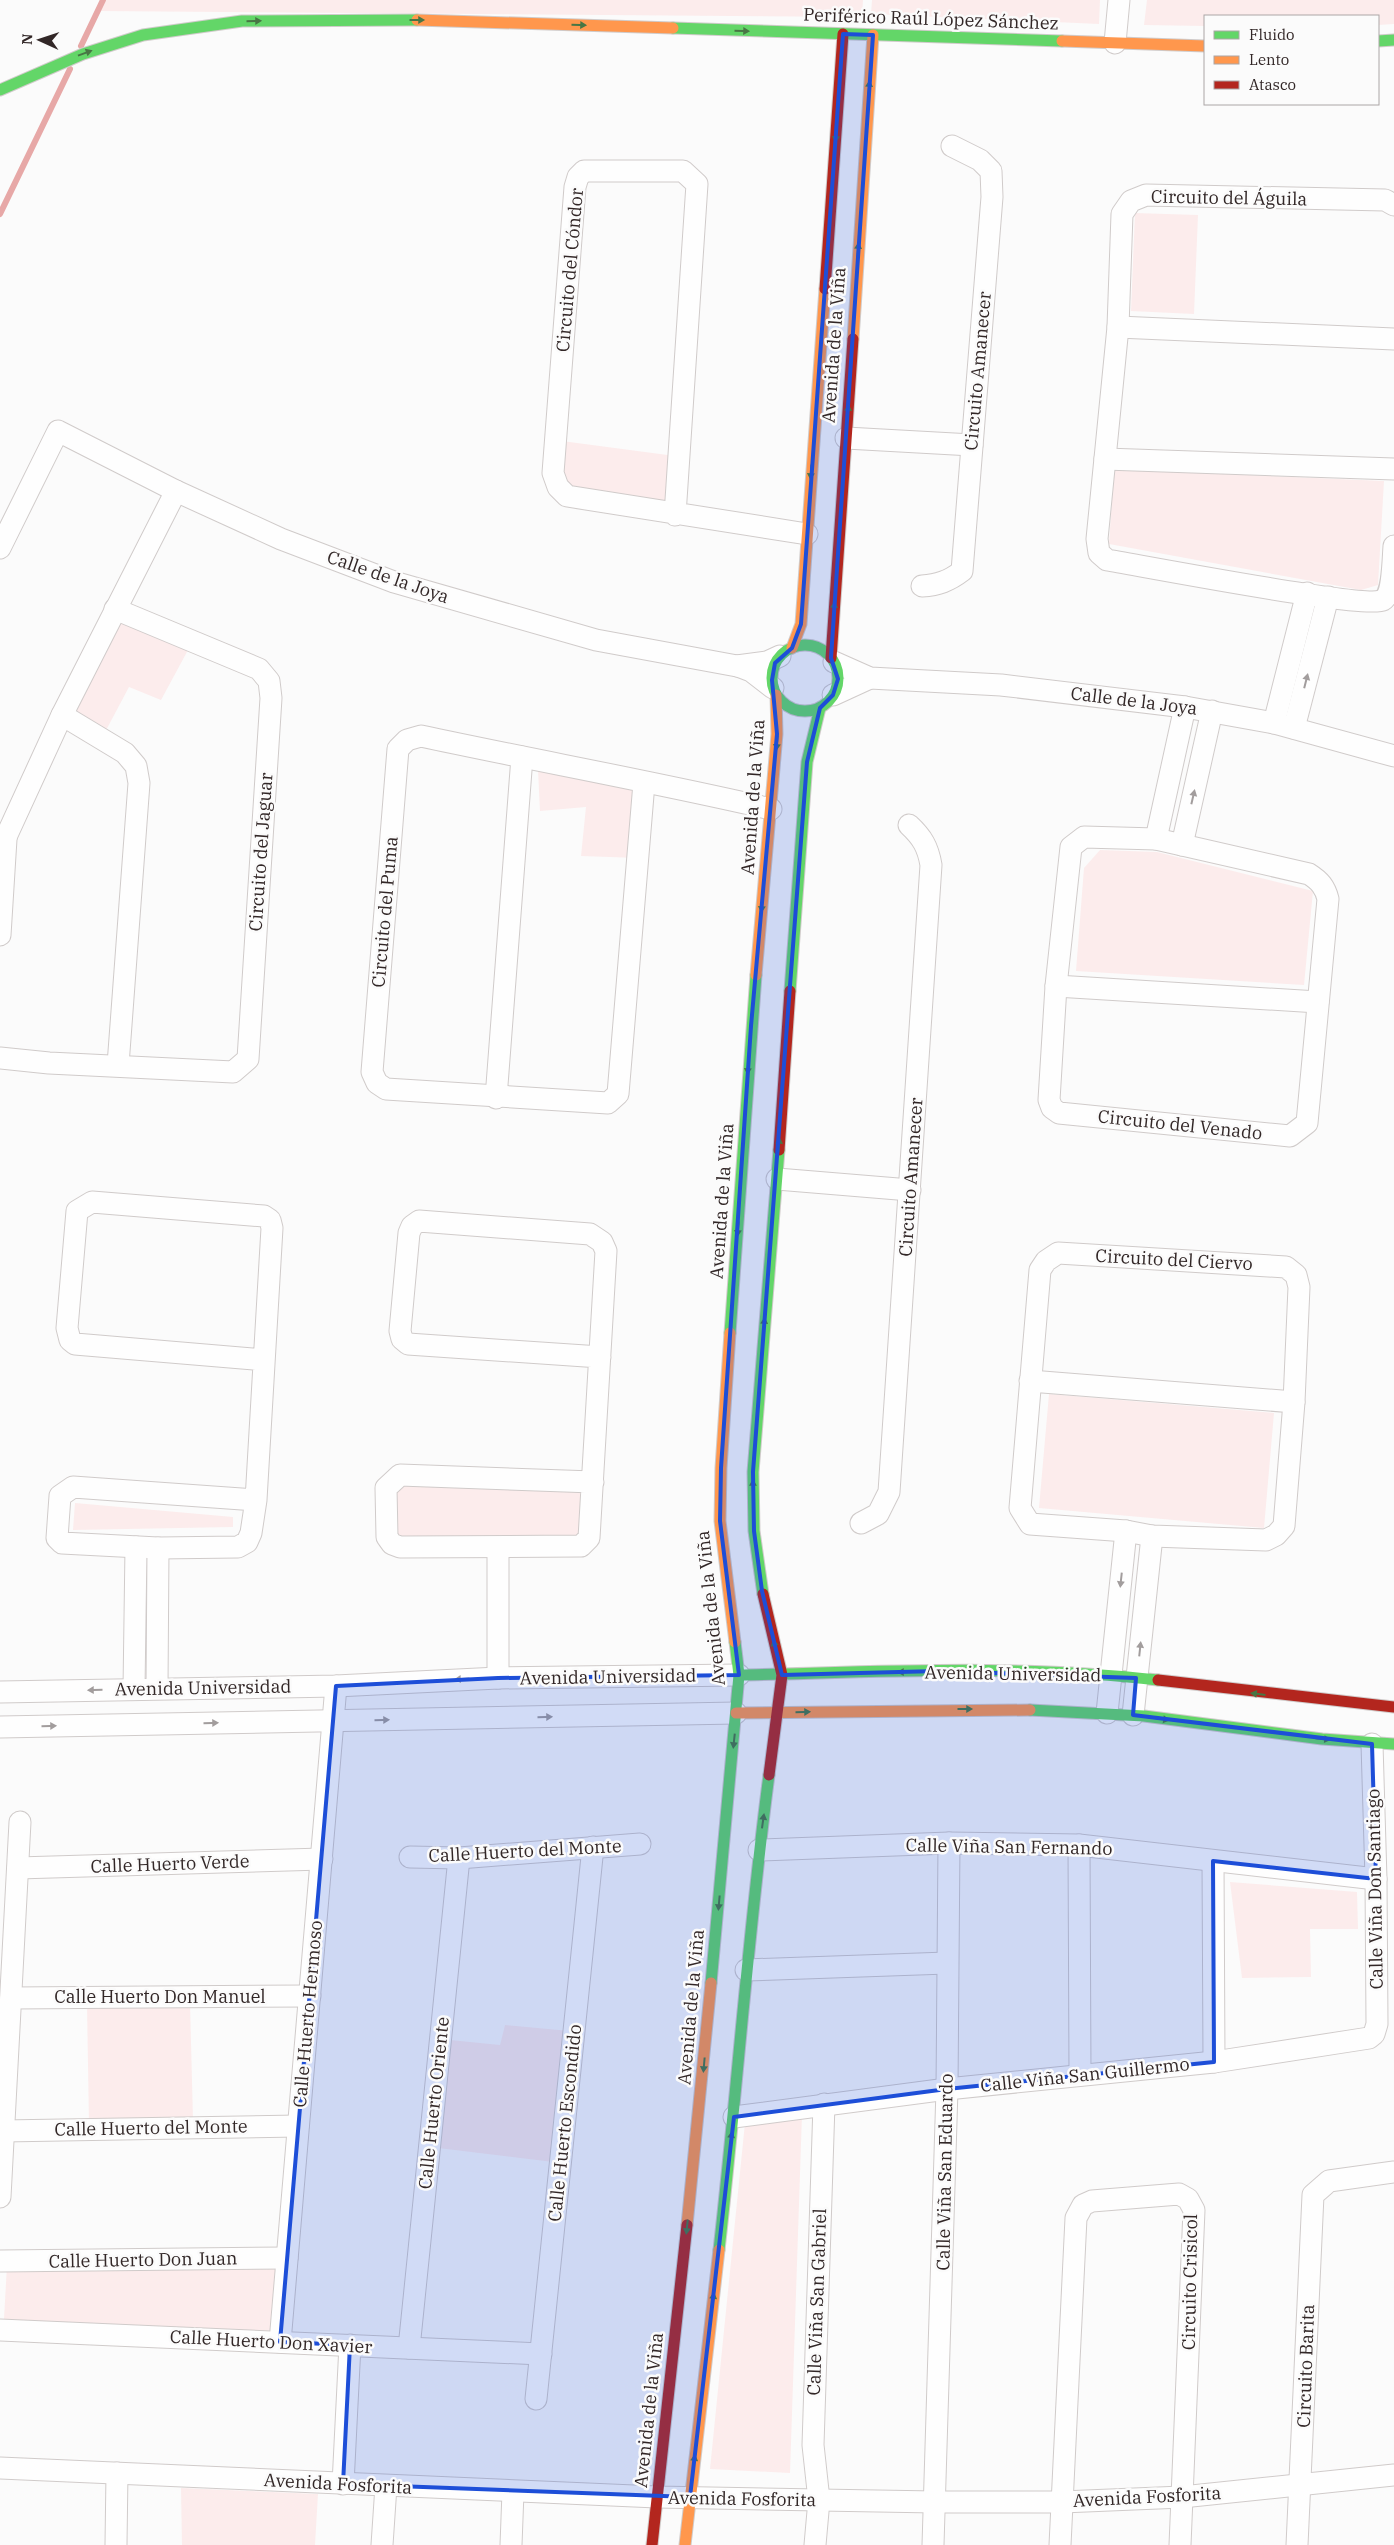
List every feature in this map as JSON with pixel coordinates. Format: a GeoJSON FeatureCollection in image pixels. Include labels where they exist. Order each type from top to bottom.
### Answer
{"type":"FeatureCollection","features":[{"type":"Feature","properties":{"kind":"street"},"geometry":{"type":"LineString","coordinates":[[1115,43],[1119,0]]}},
{"type":"Feature","properties":{"kind":"street","name":"Periférico Raúl López Sánchez"},"geometry":{"type":"LineString","coordinates":[[0,90],[82,54],[143,35],[206,24],[242,21],[454,20],[1204,46]]}},
{"type":"Feature","properties":{"kind":"street","name":"Avenida de la Viña"},"geometry":{"type":"LineString","coordinates":[[786,652],[801,624],[843,34]]}},
{"type":"Feature","properties":{"kind":"street","name":"Avenida de la Viña"},"geometry":{"type":"LineString","coordinates":[[833,660],[846,438],[845,327],[873,35]]}},
{"type":"Feature","properties":{"kind":"street"},"geometry":{"type":"LineString","coordinates":[[1379,41],[1394,40]]}},
{"type":"Feature","properties":{"kind":"street","name":"Circuito Amanecer"},"geometry":{"type":"LineString","coordinates":[[922,586],[937,585],[950,580],[962,572],[992,197],[991,171],[980,160],[952,146]]}},
{"type":"Feature","properties":{"kind":"street","name":"Circuito del Cóndor"},"geometry":{"type":"LineString","coordinates":[[675,515],[696,184],[683,171],[584,171],[578,177],[575,187],[553,473],[558,487],[567,496],[675,515],[807,534]]}},
{"type":"Feature","properties":{"kind":"street","name":"Circuito del Águila"},"geometry":{"type":"LineString","coordinates":[[1394,205],[1385,200],[1156,195],[1146,195],[1131,201],[1122,214],[1118,327],[1097,540],[1099,553],[1107,560],[1318,595],[1376,602],[1385,599],[1390,591],[1394,546]]}},
{"type":"Feature","properties":{"kind":"street"},"geometry":{"type":"LineString","coordinates":[[822,326],[845,327]]}},
{"type":"Feature","properties":{"kind":"street"},"geometry":{"type":"LineString","coordinates":[[1118,327],[1394,339]]}},
{"type":"Feature","properties":{"kind":"street","name":"Calle de la Joya"},"geometry":{"type":"LineString","coordinates":[[0,548],[58,431],[176,491],[281,539],[394,582],[596,640],[737,666],[751,671],[775,692]]}},
{"type":"Feature","properties":{"kind":"street"},"geometry":{"type":"LineString","coordinates":[[846,438],[972,445]]}},
{"type":"Feature","properties":{"kind":"street"},"geometry":{"type":"LineString","coordinates":[[1105,459],[1394,470]]}},
{"type":"Feature","properties":{"kind":"street"},"geometry":{"type":"LineString","coordinates":[[0,935],[3,844],[62,715],[176,491]]}},
{"type":"Feature","properties":{"kind":"street"},"geometry":{"type":"LineString","coordinates":[[1274,723],[1318,595]]}},
{"type":"Feature","properties":{"kind":"street"},"geometry":{"type":"LineString","coordinates":[[1294,728],[1318,595]]}},
{"type":"Feature","properties":{"kind":"street","name":"Circuito del Jaguar"},"geometry":{"type":"LineString","coordinates":[[0,1058],[49,1063],[233,1072],[248,1058],[271,698],[269,681],[259,669],[115,609]]}},
{"type":"Feature","properties":{"kind":"street"},"geometry":{"type":"LineString","coordinates":[[685,2545],[734,2117],[746,1970],[759,1850],[782,1675],[762,1591],[754,1531],[753,1472],[764,1274],[777,1179],[782,1028],[807,762],[827,701],[838,679],[833,660],[813,646],[786,652],[773,671],[775,692],[788,707],[795,710],[804,711],[827,701]]}},
{"type":"Feature","properties":{"kind":"street","name":"Calle de la Joya"},"geometry":{"type":"LineString","coordinates":[[737,666],[760,664],[786,652]]}},
{"type":"Feature","properties":{"kind":"street","name":"Calle de la Joya"},"geometry":{"type":"LineString","coordinates":[[833,660],[870,678],[1001,685],[1185,707],[1274,723],[1394,756]]}},
{"type":"Feature","properties":{"kind":"street","name":"Calle de la Joya"},"geometry":{"type":"LineString","coordinates":[[827,701],[870,678]]}},
{"type":"Feature","properties":{"kind":"street","name":"Avenida de la Viña"},"geometry":{"type":"LineString","coordinates":[[652,2545],[699,2117],[739,1675],[720,1521],[778,734],[775,692]]}},
{"type":"Feature","properties":{"kind":"street"},"geometry":{"type":"LineString","coordinates":[[1156,839],[1185,707]]}},
{"type":"Feature","properties":{"kind":"street"},"geometry":{"type":"LineString","coordinates":[[1182,845],[1212,712]]}},
{"type":"Feature","properties":{"kind":"street"},"geometry":{"type":"LineString","coordinates":[[62,715],[125,753],[136,766],[139,783],[118,1065]]}},
{"type":"Feature","properties":{"kind":"street","name":"Circuito del Puma"},"geometry":{"type":"LineString","coordinates":[[644,783],[618,1094],[608,1103],[496,1098],[386,1089],[377,1083],[372,1072],[398,749],[407,740],[421,736],[644,783],[685,789],[771,809]]}},
{"type":"Feature","properties":{"kind":"street"},"geometry":{"type":"LineString","coordinates":[[496,1098],[522,757]]}},
{"type":"Feature","properties":{"kind":"street","name":"Circuito Amanecer"},"geometry":{"type":"LineString","coordinates":[[861,1523],[878,1514],[889,1492],[910,1190],[931,864],[929,850],[920,835],[909,825]]}},
{"type":"Feature","properties":{"kind":"street","name":"Circuito del Venado"},"geometry":{"type":"LineString","coordinates":[[1084,837],[1156,839],[1182,845],[1309,874],[1320,880],[1325,888],[1328,900],[1307,1123],[1290,1136],[1059,1113],[1052,1108],[1049,1100],[1056,986],[1071,847],[1084,837]]}},
{"type":"Feature","properties":{"kind":"street"},"geometry":{"type":"LineString","coordinates":[[1056,986],[1318,1002]]}},
{"type":"Feature","properties":{"kind":"street"},"geometry":{"type":"LineString","coordinates":[[777,1179],[910,1190]]}},
{"type":"Feature","properties":{"kind":"street"},"geometry":{"type":"LineString","coordinates":[[256,1500],[73,1487],[60,1496],[57,1538],[62,1543],[136,1547],[238,1547],[247,1542],[251,1533],[256,1500],[272,1228],[270,1220],[264,1216],[92,1202],[77,1211],[67,1328],[70,1340],[75,1344],[264,1360]]}},
{"type":"Feature","properties":{"kind":"street"},"geometry":{"type":"LineString","coordinates":[[593,1482],[400,1474],[386,1488],[386,1537],[392,1544],[400,1547],[498,1548],[582,1546],[589,1538],[593,1482],[606,1251],[596,1237],[590,1234],[419,1221],[412,1226],[408,1234],[400,1331],[402,1339],[408,1344],[600,1357]]}},
{"type":"Feature","properties":{"kind":"street","name":"Circuito del Ciervo"},"geometry":{"type":"LineString","coordinates":[[1058,1253],[1286,1266],[1296,1275],[1299,1287],[1294,1402],[1284,1526],[1276,1535],[1266,1540],[1152,1536],[1126,1531],[1030,1524],[1020,1508],[1030,1381],[1040,1270],[1046,1261],[1058,1253]]}},
{"type":"Feature","properties":{"kind":"street"},"geometry":{"type":"LineString","coordinates":[[1030,1381],[1294,1402]]}},
{"type":"Feature","properties":{"kind":"street"},"geometry":{"type":"LineString","coordinates":[[1107,1713],[1126,1531]]}},
{"type":"Feature","properties":{"kind":"street"},"geometry":{"type":"LineString","coordinates":[[1132,1715],[1152,1536]]}},
{"type":"Feature","properties":{"kind":"street"},"geometry":{"type":"LineString","coordinates":[[134,1689],[136,1547]]}},
{"type":"Feature","properties":{"kind":"street"},"geometry":{"type":"LineString","coordinates":[[157,1688],[158,1548]]}},
{"type":"Feature","properties":{"kind":"street"},"geometry":{"type":"LineString","coordinates":[[498,1548],[498,1678]]}},
{"type":"Feature","properties":{"kind":"street","name":"Avenida Universidad"},"geometry":{"type":"LineString","coordinates":[[0,1692],[336,1686],[498,1678],[782,1675],[938,1671],[1074,1673],[1136,1678],[1328,1703],[1394,1707]]}},
{"type":"Feature","properties":{"kind":"street","name":"Calle Huerto Hermoso"},"geometry":{"type":"LineString","coordinates":[[280,2342],[336,1686]]}},
{"type":"Feature","properties":{"kind":"street","name":"Avenida Universidad"},"geometry":{"type":"LineString","coordinates":[[0,1727],[960,1709],[1132,1715],[1278,1734],[1372,1744],[1394,1744]]}},
{"type":"Feature","properties":{"kind":"street","name":"Calle Viña Don Santiago"},"geometry":{"type":"LineString","coordinates":[[1372,1744],[1376,1879],[1377,2024],[1374,2034]]}},
{"type":"Feature","properties":{"kind":"street"},"geometry":{"type":"LineString","coordinates":[[0,2197],[20,1822]]}},
{"type":"Feature","properties":{"kind":"street","name":"Calle Viña San Fernando"},"geometry":{"type":"LineString","coordinates":[[759,1850],[949,1843],[1079,1845],[1376,1879]]}},
{"type":"Feature","properties":{"kind":"street","name":"Calle Viña San Eduardo"},"geometry":{"type":"LineString","coordinates":[[933,2545],[936,2502],[947,2089],[949,1843]]}},
{"type":"Feature","properties":{"kind":"street","name":"Calle Huerto del Monte"},"geometry":{"type":"LineString","coordinates":[[410,1857],[459,1858],[640,1844]]}},
{"type":"Feature","properties":{"kind":"street"},"geometry":{"type":"LineString","coordinates":[[1079,1845],[1080,2075]]}},
{"type":"Feature","properties":{"kind":"street","name":"Calle Huerto Escondido"},"geometry":{"type":"LineString","coordinates":[[536,2399],[593,1847]]}},
{"type":"Feature","properties":{"kind":"street","name":"Calle Huerto Oriente"},"geometry":{"type":"LineString","coordinates":[[409,2348],[459,1858]]}},
{"type":"Feature","properties":{"kind":"street","name":"Calle Huerto Verde"},"geometry":{"type":"LineString","coordinates":[[18,1868],[322,1859]]}},
{"type":"Feature","properties":{"kind":"street"},"geometry":{"type":"LineString","coordinates":[[1213,1861],[1214,2062]]}},
{"type":"Feature","properties":{"kind":"street"},"geometry":{"type":"LineString","coordinates":[[746,1970],[948,1963]]}},
{"type":"Feature","properties":{"kind":"street","name":"Calle Huerto Don Manuel"},"geometry":{"type":"LineString","coordinates":[[11,1998],[310,1996]]}},
{"type":"Feature","properties":{"kind":"street","name":"Calle Viña San Guillermo"},"geometry":{"type":"LineString","coordinates":[[734,2117],[947,2089],[1214,2062],[1369,2038],[1374,2034]]}},
{"type":"Feature","properties":{"kind":"street","name":"Calle Viña San Gabriel"},"geometry":{"type":"LineString","coordinates":[[816,2545],[819,2500],[813,2445],[824,2104]]}},
{"type":"Feature","properties":{"kind":"street","name":"Calle Huerto del Monte"},"geometry":{"type":"LineString","coordinates":[[4,2131],[298,2126]]}},
{"type":"Feature","properties":{"kind":"street","name":"Circuito Barita"},"geometry":{"type":"LineString","coordinates":[[1297,2545],[1313,2195],[1317,2189],[1329,2181],[1394,2172]]}},
{"type":"Feature","properties":{"kind":"street","name":"Circuito Crisicol"},"geometry":{"type":"LineString","coordinates":[[1060,2545],[1076,2218],[1083,2205],[1092,2201],[1178,2194],[1188,2199],[1194,2210],[1180,2545]]}},
{"type":"Feature","properties":{"kind":"street","name":"Calle Huerto Don Juan"},"geometry":{"type":"LineString","coordinates":[[0,2262],[287,2258]]}},
{"type":"Feature","properties":{"kind":"street","name":"Calle Huerto Don Xavier"},"geometry":{"type":"LineString","coordinates":[[0,2330],[541,2354]]}},
{"type":"Feature","properties":{"kind":"street"},"geometry":{"type":"LineString","coordinates":[[343,2484],[350,2346]]}},
{"type":"Feature","properties":{"kind":"street","name":"Avenida Fosforita"},"geometry":{"type":"LineString","coordinates":[[0,2468],[513,2492],[657,2497],[936,2502],[1062,2502],[1182,2497],[1394,2475]]}},
{"type":"Feature","properties":{"kind":"street"},"geometry":{"type":"LineString","coordinates":[[116,2545],[117,2473]]}},
{"type":"Feature","properties":{"kind":"street"},"geometry":{"type":"LineString","coordinates":[[382,2545],[386,2486]]}},
{"type":"Feature","properties":{"kind":"street"},"geometry":{"type":"LineString","coordinates":[[511,2545],[513,2492]]}},
{"type":"Feature","properties":{"kind":"highlighted area"},"geometry":{"type":"Polygon","coordinates":[[[843,34],[873,35],[831,658],[838,679],[833,695],[820,708],[807,762],[753,1472],[754,1531],[762,1591],[782,1675],[938,1671],[1136,1678],[1133,1715],[1372,1744],[1376,1879],[1213,1861],[1214,2062],[947,2089],[734,2117],[690,2497],[343,2484],[350,2345],[280,2342],[336,1686],[498,1678],[739,1675],[720,1521],[721,1468],[751,1026],[777,734],[772,680],[775,663],[792,648],[801,624],[843,34]]]}},
{"type":"Feature","properties":{"kind":"shaded area"},"geometry":{"type":"Polygon","coordinates":[[[103,0],[863,0],[862,17],[98,11],[103,0]]]}},
{"type":"Feature","properties":{"kind":"shaded area"},"geometry":{"type":"Polygon","coordinates":[[[872,0],[1100,0],[1099,24],[871,14],[872,0]]]}},
{"type":"Feature","properties":{"kind":"shaded area"},"geometry":{"type":"Polygon","coordinates":[[[1147,0],[1394,0],[1394,24],[1379,25],[1379,15],[1204,15],[1204,26],[1144,25],[1147,0]]]}},
{"type":"Feature","properties":{"kind":"shaded area"},"geometry":{"type":"Polygon","coordinates":[[[1135,213],[1198,215],[1194,314],[1131,311],[1135,213]]]}},
{"type":"Feature","properties":{"kind":"shaded area"},"geometry":{"type":"Polygon","coordinates":[[[562,441],[675,456],[672,511],[566,489],[555,478],[562,441]]]}},
{"type":"Feature","properties":{"kind":"shaded area"},"geometry":{"type":"Polygon","coordinates":[[[1114,469],[1384,481],[1378,585],[1361,590],[1109,544],[1114,469]]]}},
{"type":"Feature","properties":{"kind":"shaded area"},"geometry":{"type":"Polygon","coordinates":[[[114,612],[188,650],[161,700],[129,687],[104,734],[69,715],[114,612]]]}},
{"type":"Feature","properties":{"kind":"shaded area"},"geometry":{"type":"Polygon","coordinates":[[[538,770],[638,791],[638,858],[581,856],[586,807],[540,811],[538,770]]]}},
{"type":"Feature","properties":{"kind":"shaded area"},"geometry":{"type":"Polygon","coordinates":[[[1100,850],[1157,852],[1313,891],[1304,985],[1076,971],[1084,868],[1100,850]]]}},
{"type":"Feature","properties":{"kind":"shaded area"},"geometry":{"type":"Polygon","coordinates":[[[1049,1394],[1274,1413],[1264,1528],[1039,1508],[1049,1394]]]}},
{"type":"Feature","properties":{"kind":"shaded area"},"geometry":{"type":"Polygon","coordinates":[[[402,1477],[590,1487],[586,1537],[398,1540],[391,1488],[402,1477]]]}},
{"type":"Feature","properties":{"kind":"shaded area"},"geometry":{"type":"Polygon","coordinates":[[[75,1503],[233,1517],[233,1527],[73,1530],[75,1503]]]}},
{"type":"Feature","properties":{"kind":"shaded area"},"geometry":{"type":"Polygon","coordinates":[[[1230,1882],[1357,1892],[1358,1929],[1310,1929],[1311,1977],[1242,1978],[1230,1882]]]}},
{"type":"Feature","properties":{"kind":"shaded area"},"geometry":{"type":"Polygon","coordinates":[[[190,2003],[193,2120],[89,2124],[87,2005],[190,2003]]]}},
{"type":"Feature","properties":{"kind":"shaded area"},"geometry":{"type":"Polygon","coordinates":[[[505,2025],[570,2031],[553,2162],[438,2148],[450,2040],[500,2045],[505,2025]]]}},
{"type":"Feature","properties":{"kind":"shaded area"},"geometry":{"type":"Polygon","coordinates":[[[802,2114],[790,2473],[710,2469],[745,2123],[802,2114]]]}},
{"type":"Feature","properties":{"kind":"shaded area"},"geometry":{"type":"Polygon","coordinates":[[[7,2265],[282,2266],[274,2335],[4,2319],[7,2265]]]}},
{"type":"Feature","properties":{"kind":"shaded area"},"geometry":{"type":"Polygon","coordinates":[[[181,2488],[318,2494],[315,2545],[182,2545],[181,2488]]]}},
{"type":"Feature","properties":{"kind":"waterway"},"geometry":{"type":"LineString","coordinates":[[81,46],[103,0]]}},
{"type":"Feature","properties":{"kind":"waterway"},"geometry":{"type":"LineString","coordinates":[[0,214],[70,69]]}},
{"type":"Feature","properties":{"kind":"traffic: fast"},"geometry":{"type":"LineString","coordinates":[[0,90],[83,54],[143,35],[242,21],[417,20]]}},
{"type":"Feature","properties":{"kind":"traffic: fast"},"geometry":{"type":"LineString","coordinates":[[673,28],[1062,41]]}},
{"type":"Feature","properties":{"kind":"traffic: fast"},"geometry":{"type":"LineString","coordinates":[[1379,41],[1394,40]]}},
{"type":"Feature","properties":{"kind":"traffic: fast"},"geometry":{"type":"LineString","coordinates":[[805,645],[818,648],[828,655],[835,665],[838,678],[835,691],[828,701],[818,708],[805,711],[792,708],[782,701],[775,691],[772,678],[775,665],[782,655],[792,648],[805,645]]}},
{"type":"Feature","properties":{"kind":"traffic: fast"},"geometry":{"type":"LineString","coordinates":[[790,991],[807,762],[820,708]]}},
{"type":"Feature","properties":{"kind":"traffic: fast"},"geometry":{"type":"LineString","coordinates":[[730,1333],[756,975]]}},
{"type":"Feature","properties":{"kind":"traffic: fast"},"geometry":{"type":"LineString","coordinates":[[763,1594],[754,1531],[753,1472],[779,1150]]}},
{"type":"Feature","properties":{"kind":"traffic: fast"},"geometry":{"type":"LineString","coordinates":[[711,1983],[739,1675],[735,1642]]}},
{"type":"Feature","properties":{"kind":"traffic: fast"},"geometry":{"type":"LineString","coordinates":[[739,1675],[948,1670],[1053,1672],[1158,1680]]}},
{"type":"Feature","properties":{"kind":"traffic: fast"},"geometry":{"type":"LineString","coordinates":[[1030,1710],[1144,1716],[1322,1739],[1394,1744]]}},
{"type":"Feature","properties":{"kind":"traffic: fast"},"geometry":{"type":"LineString","coordinates":[[719,2250],[769,1775]]}},
{"type":"Feature","properties":{"kind":"traffic: slow"},"geometry":{"type":"LineString","coordinates":[[417,20],[673,28]]}},
{"type":"Feature","properties":{"kind":"traffic: slow"},"geometry":{"type":"LineString","coordinates":[[853,339],[873,35]]}},
{"type":"Feature","properties":{"kind":"traffic: slow"},"geometry":{"type":"LineString","coordinates":[[1062,41],[1204,46]]}},
{"type":"Feature","properties":{"kind":"traffic: slow"},"geometry":{"type":"LineString","coordinates":[[792,648],[801,624],[825,289]]}},
{"type":"Feature","properties":{"kind":"traffic: slow"},"geometry":{"type":"LineString","coordinates":[[756,975],[777,734],[776,695]]}},
{"type":"Feature","properties":{"kind":"traffic: slow"},"geometry":{"type":"LineString","coordinates":[[730,1333],[721,1468],[720,1521],[735,1642]]}},
{"type":"Feature","properties":{"kind":"traffic: slow"},"geometry":{"type":"LineString","coordinates":[[736,1713],[1030,1710]]}},
{"type":"Feature","properties":{"kind":"traffic: slow"},"geometry":{"type":"LineString","coordinates":[[687,2225],[711,1983]]}},
{"type":"Feature","properties":{"kind":"traffic: slow"},"geometry":{"type":"LineString","coordinates":[[685,2545],[719,2250]]}},
{"type":"Feature","properties":{"kind":"traffic: jam"},"geometry":{"type":"LineString","coordinates":[[825,289],[843,34]]}},
{"type":"Feature","properties":{"kind":"traffic: jam"},"geometry":{"type":"LineString","coordinates":[[831,658],[853,339]]}},
{"type":"Feature","properties":{"kind":"traffic: jam"},"geometry":{"type":"LineString","coordinates":[[779,1150],[790,991]]}},
{"type":"Feature","properties":{"kind":"traffic: jam"},"geometry":{"type":"LineString","coordinates":[[763,1594],[782,1675],[769,1775]]}},
{"type":"Feature","properties":{"kind":"traffic: jam"},"geometry":{"type":"LineString","coordinates":[[1158,1680],[1394,1707]]}},
{"type":"Feature","properties":{"kind":"traffic: jam"},"geometry":{"type":"LineString","coordinates":[[652,2545],[687,2225]]}}]}
